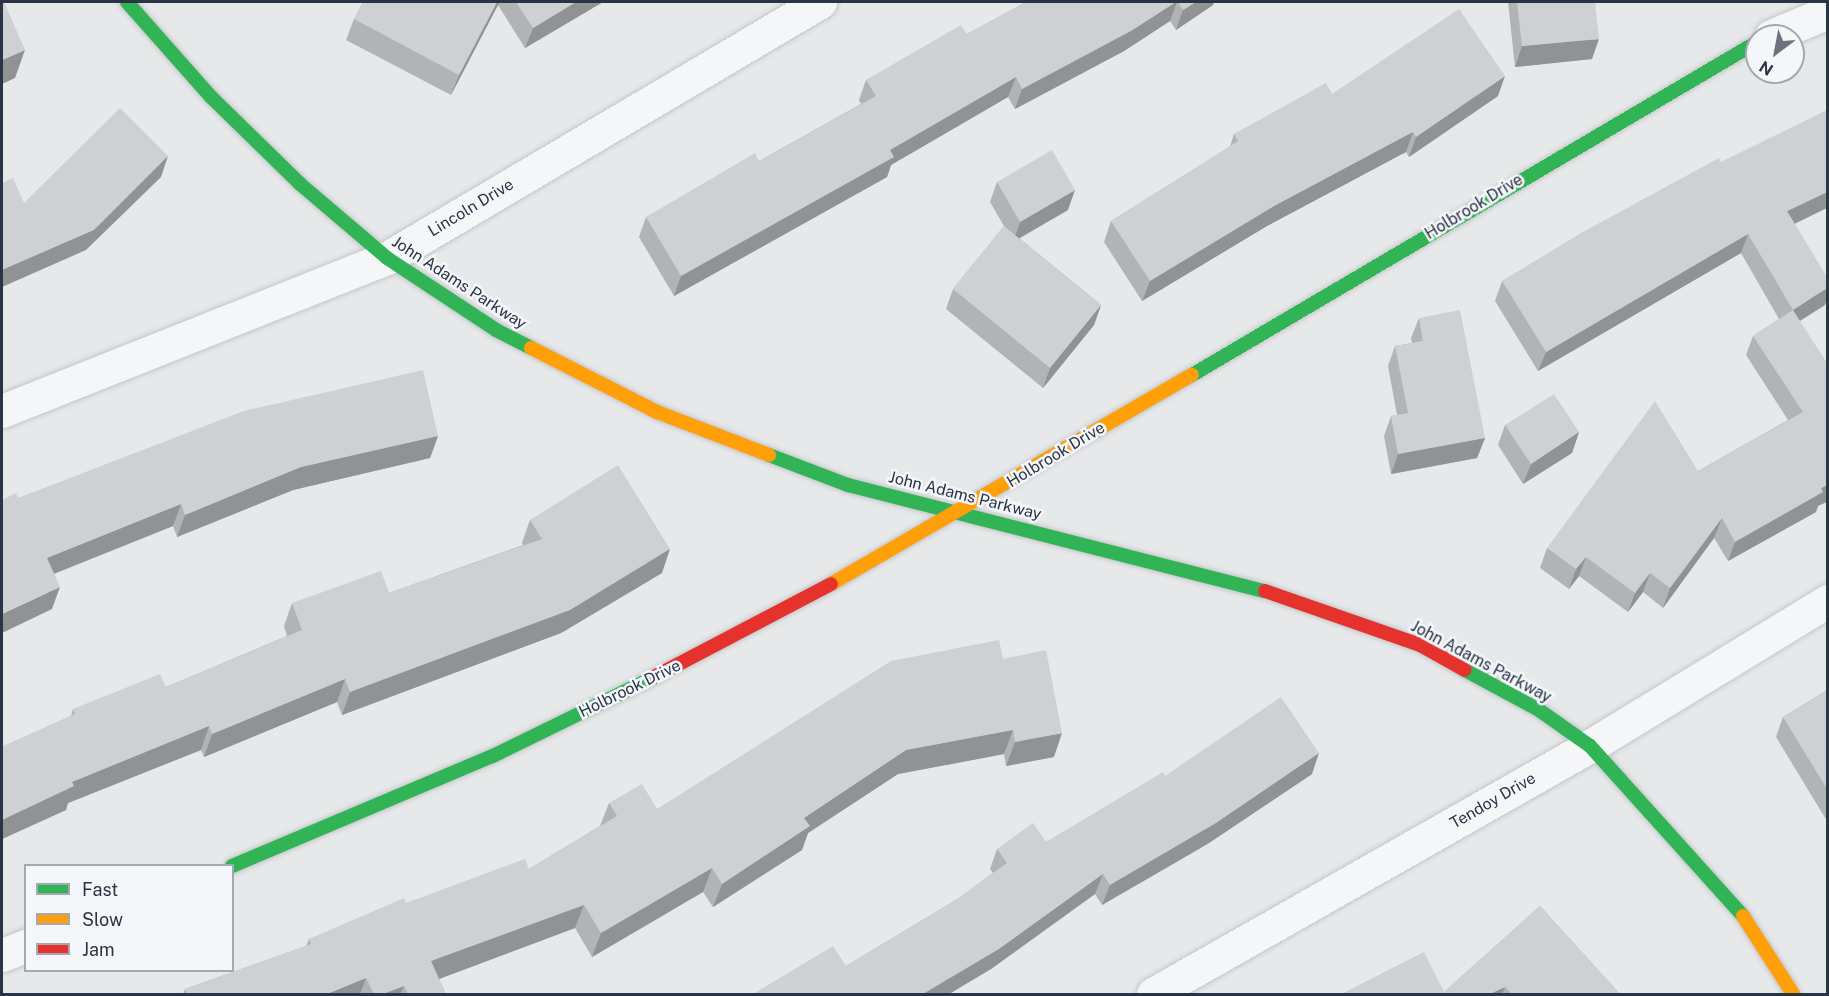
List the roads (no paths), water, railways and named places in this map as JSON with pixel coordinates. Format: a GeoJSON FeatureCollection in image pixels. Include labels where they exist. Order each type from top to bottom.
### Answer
{"type":"FeatureCollection","features":[{"type":"Feature","properties":{"kind":"street","name":"John Adams Parkway"},"geometry":{"type":"LineString","coordinates":[[127,2],[211,97],[299,183],[387,258],[496,330],[657,412],[848,485],[962,511],[1294,599],[1420,645],[1539,710],[1590,746],[1755,930],[1793,994]]}},
{"type":"Feature","properties":{"kind":"street","name":"Lincoln Drive"},"geometry":{"type":"LineString","coordinates":[[2,411],[387,258],[820,2]]}},
{"type":"Feature","properties":{"kind":"street"},"geometry":{"type":"LineString","coordinates":[[1799,24],[1827,12]]}},
{"type":"Feature","properties":{"kind":"street","name":"Holbrook Drive"},"geometry":{"type":"LineString","coordinates":[[234,865],[493,756],[743,633],[962,511],[1745,49]]}},
{"type":"Feature","properties":{"kind":"street","name":"Tendoy Drive"},"geometry":{"type":"LineString","coordinates":[[1153,994],[1590,746],[1827,601]]}},
{"type":"Feature","properties":{"kind":"street"},"geometry":{"type":"LineString","coordinates":[[2,955],[24,947]]}}]}
